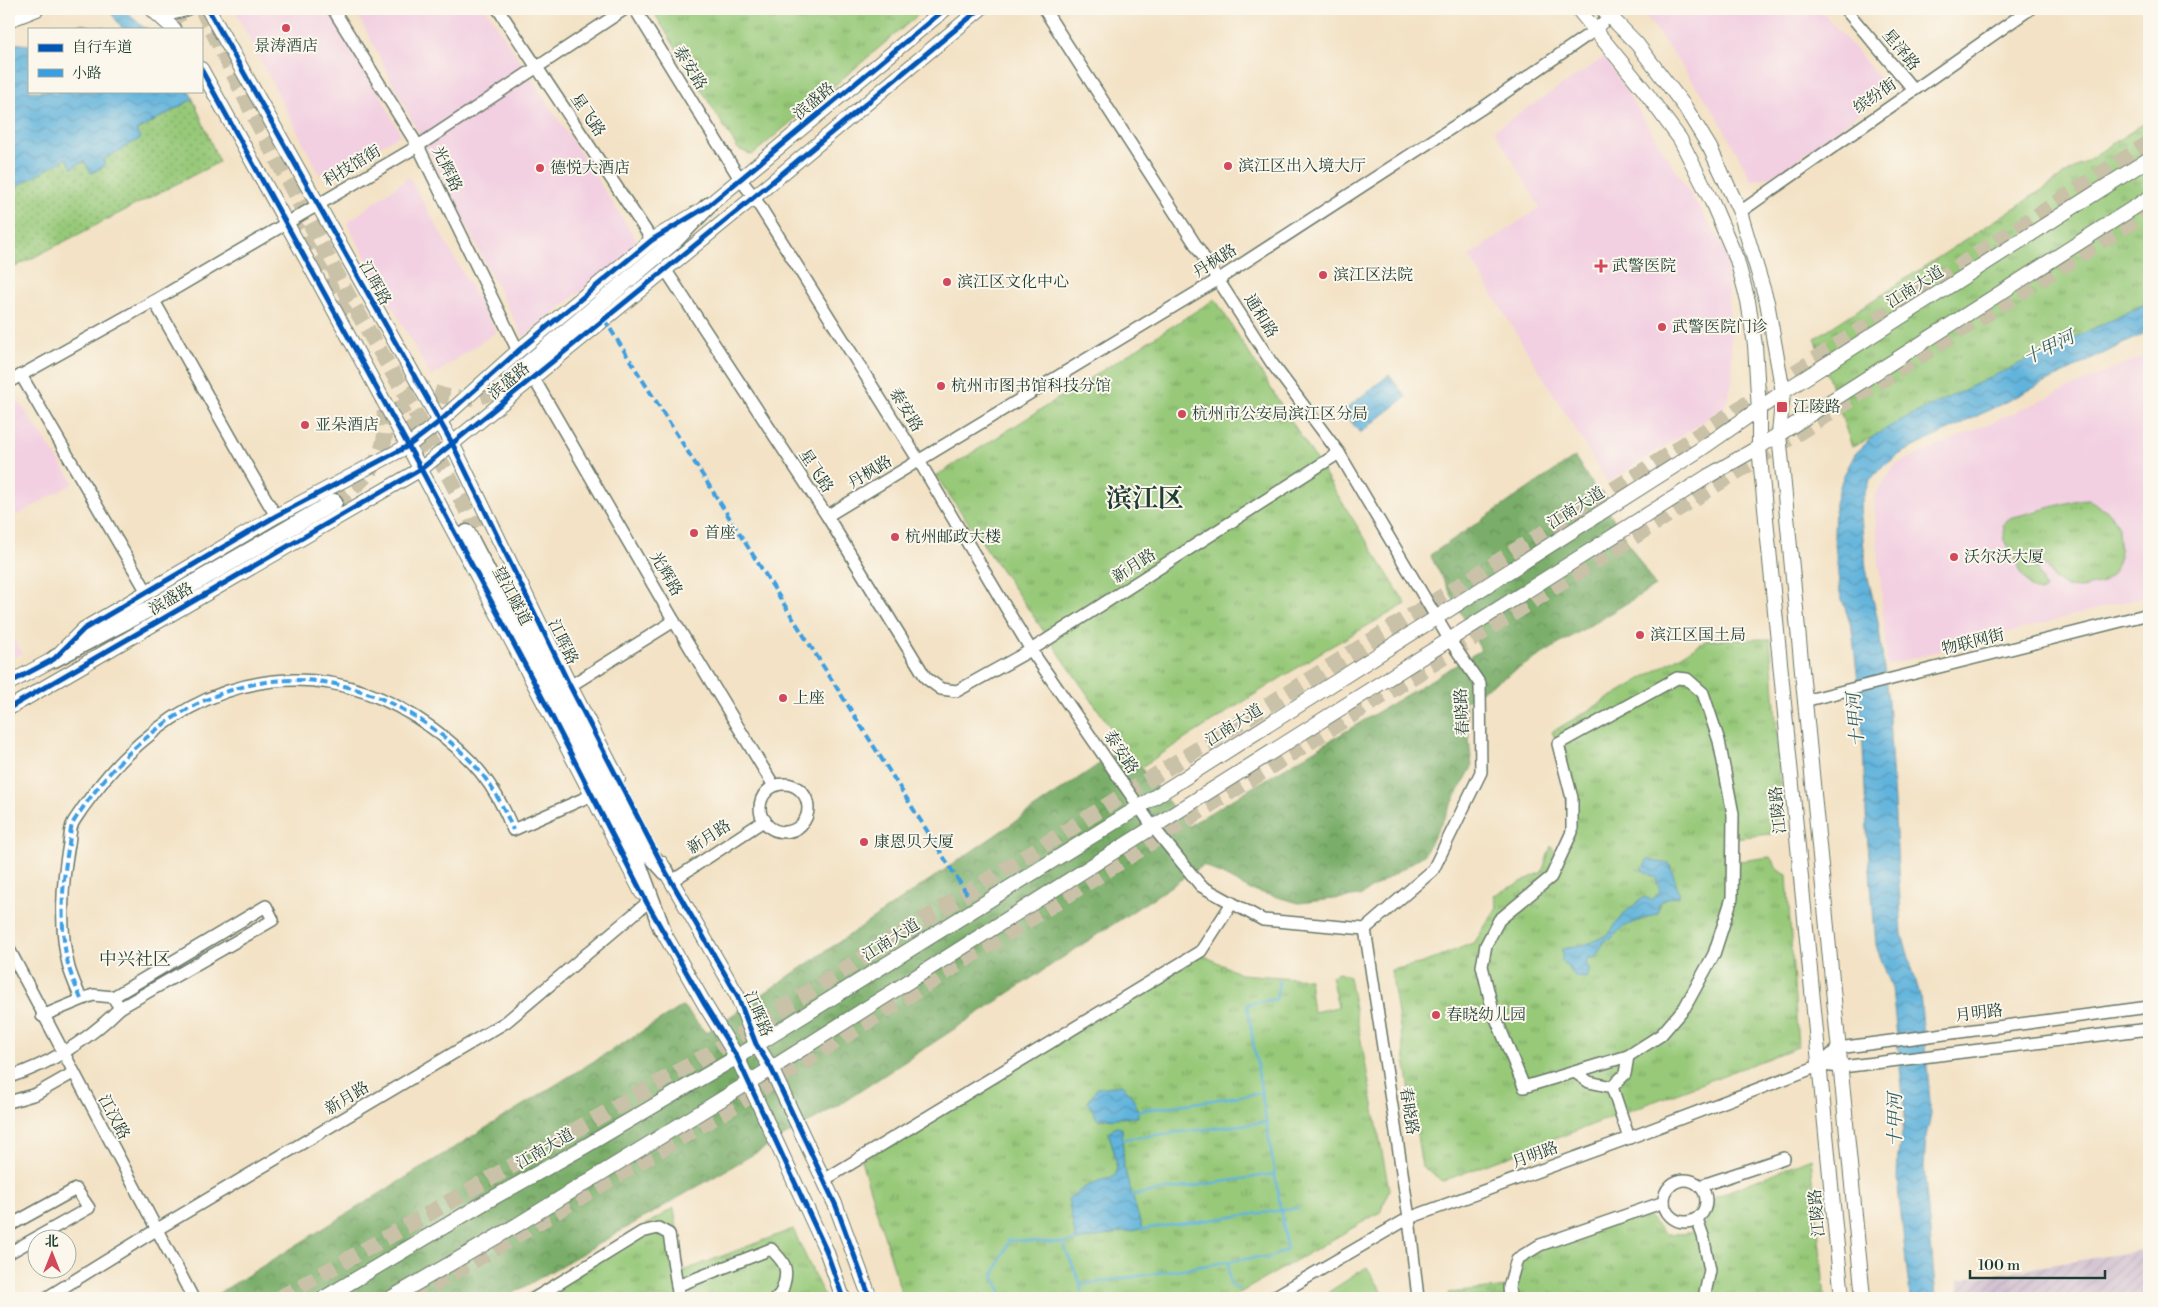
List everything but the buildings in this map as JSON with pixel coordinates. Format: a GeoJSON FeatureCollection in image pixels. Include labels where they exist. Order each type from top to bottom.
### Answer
{"type":"FeatureCollection","features":[{"type":"Feature","properties":{"kind":"highway"},"geometry":{"type":"LineString","coordinates":[[511,378],[673,242],[708,206]]}},
{"type":"Feature","properties":{"kind":"highway"},"geometry":{"type":"LineString","coordinates":[[54,659],[151,608],[334,502]]}},
{"type":"Feature","properties":{"kind":"highway","name":"望江隧道"},"geometry":{"type":"LineString","coordinates":[[662,929],[635,856],[471,530],[647,851],[669,877]]}},
{"type":"Feature","properties":{"kind":"main road"},"geometry":{"type":"LineString","coordinates":[[9,11],[13,9]]}},
{"type":"Feature","properties":{"kind":"main road"},"geometry":{"type":"LineString","coordinates":[[9,20],[37,9]]}},
{"type":"Feature","properties":{"kind":"main road"},"geometry":{"type":"LineString","coordinates":[[152,9],[170,13],[186,9]]}},
{"type":"Feature","properties":{"kind":"main road"},"geometry":{"type":"LineString","coordinates":[[152,9],[173,28]]}},
{"type":"Feature","properties":{"kind":"main road","name":"江晖路"},"geometry":{"type":"LineString","coordinates":[[208,9],[452,443],[570,686],[669,877],[737,995],[756,1044],[770,1068],[836,1206],[870,1298]]}},
{"type":"Feature","properties":{"kind":"main road","name":"滨盛路"},"geometry":{"type":"LineString","coordinates":[[9,683],[54,659],[84,629],[276,516],[408,446],[439,422],[518,351],[652,240],[708,206],[945,9]]}},
{"type":"Feature","properties":{"kind":"main road","name":"滨盛路"},"geometry":{"type":"LineString","coordinates":[[9,708],[421,469],[754,197],[980,9]]}},
{"type":"Feature","properties":{"kind":"main road","name":"江陵路"},"geometry":{"type":"LineString","coordinates":[[1578,9],[1644,90],[1680,139],[1712,202],[1737,260],[1748,301],[1755,345],[1759,447],[1821,1065],[1842,1298]]}},
{"type":"Feature","properties":{"kind":"main road"},"geometry":{"type":"LineString","coordinates":[[1610,11],[1685,107],[1710,148],[1740,212],[1767,302],[1783,392],[1779,434],[1863,1298]]}},
{"type":"Feature","properties":{"kind":"main road"},"geometry":{"type":"LineString","coordinates":[[202,71],[421,469],[647,903],[705,1005],[737,1056],[826,1250],[843,1298]]}},
{"type":"Feature","properties":{"kind":"main road","name":"江南大道"},"geometry":{"type":"LineString","coordinates":[[324,1298],[737,1056],[1139,807],[1759,411],[1783,392],[2149,159]]}},
{"type":"Feature","properties":{"kind":"main road"},"geometry":{"type":"LineString","coordinates":[[391,1298],[517,1225],[748,1083],[1710,474],[1759,447],[2149,198]]}},
{"type":"Feature","properties":{"kind":"street","name":"光辉路"},"geometry":{"type":"LineString","coordinates":[[333,9],[418,146],[518,351]]}},
{"type":"Feature","properties":{"kind":"street","name":"星飞路"},"geometry":{"type":"LineString","coordinates":[[498,9],[535,68],[652,240]]}},
{"type":"Feature","properties":{"kind":"street","name":"科技馆街"},"geometry":{"type":"LineString","coordinates":[[9,382],[154,301],[418,146],[625,9]]}},
{"type":"Feature","properties":{"kind":"street","name":"泰安路"},"geometry":{"type":"LineString","coordinates":[[635,9],[740,179],[754,197],[919,461],[1032,650],[1153,827]]}},
{"type":"Feature","properties":{"kind":"street","name":"通和路"},"geometry":{"type":"LineString","coordinates":[[1044,9],[1271,362],[1339,453],[1449,639]]}},
{"type":"Feature","properties":{"kind":"street","name":"星泽路"},"geometry":{"type":"LineString","coordinates":[[1845,9],[1913,89]]}},
{"type":"Feature","properties":{"kind":"street","name":"缤纷街"},"geometry":{"type":"LineString","coordinates":[[1740,212],[1913,89],[2030,9]]}},
{"type":"Feature","properties":{"kind":"street","name":"丹枫路"},"geometry":{"type":"LineString","coordinates":[[827,516],[1219,279],[1484,107],[1595,30],[1610,11]]}},
{"type":"Feature","properties":{"kind":"street","name":"星飞路"},"geometry":{"type":"LineString","coordinates":[[665,269],[827,516],[926,678],[940,689]]}},
{"type":"Feature","properties":{"kind":"street"},"geometry":{"type":"LineString","coordinates":[[154,301],[207,394],[230,439],[276,516]]}},
{"type":"Feature","properties":{"kind":"street"},"geometry":{"type":"LineString","coordinates":[[21,375],[147,592]]}},
{"type":"Feature","properties":{"kind":"street","name":"光辉路"},"geometry":{"type":"LineString","coordinates":[[533,377],[674,621],[774,786]]}},
{"type":"Feature","properties":{"kind":"street","name":"新月路"},"geometry":{"type":"LineString","coordinates":[[940,689],[957,691],[1032,650],[1339,453]]}},
{"type":"Feature","properties":{"kind":"street","name":"物联网街"},"geometry":{"type":"LineString","coordinates":[[1804,701],[2149,614]]}},
{"type":"Feature","properties":{"kind":"street"},"geometry":{"type":"LineString","coordinates":[[570,686],[674,621]]}},
{"type":"Feature","properties":{"kind":"street","name":"春晓路"},"geometry":{"type":"LineString","coordinates":[[1418,1298],[1409,1218],[1365,929],[1433,870],[1481,772],[1480,684],[1449,639]]}},
{"type":"Feature","properties":{"kind":"street"},"geometry":{"type":"LineString","coordinates":[[1677,678],[1687,679],[1703,693],[1719,740],[1733,814],[1732,898],[1714,954],[1685,1007],[1661,1035],[1628,1056],[1576,1073],[1524,1086],[1493,1011],[1482,966],[1486,945],[1499,920],[1551,877],[1572,832],[1572,798],[1558,744],[1677,678]]}},
{"type":"Feature","properties":{"kind":"street"},"geometry":{"type":"LineString","coordinates":[[81,999],[69,967],[64,927],[64,873],[72,824],[104,778],[132,750],[173,716],[204,699],[242,686],[270,680],[327,682],[372,694],[411,713],[444,736],[461,752],[488,779],[503,804],[513,830],[592,795]]}},
{"type":"Feature","properties":{"kind":"street"},"geometry":{"type":"LineString","coordinates":[[790,784],[804,793],[808,808],[807,816],[797,828],[790,831],[776,830],[769,826],[761,813],[760,805],[767,790],[774,786],[790,784]]}},
{"type":"Feature","properties":{"kind":"street","name":"新月路"},"geometry":{"type":"LineString","coordinates":[[669,877],[765,820]]}},
{"type":"Feature","properties":{"kind":"street"},"geometry":{"type":"LineString","coordinates":[[1153,827],[1201,886],[1263,920],[1365,929]]}},
{"type":"Feature","properties":{"kind":"street","name":"新月路"},"geometry":{"type":"LineString","coordinates":[[46,1298],[156,1230],[506,1022],[647,903]]}},
{"type":"Feature","properties":{"kind":"street"},"geometry":{"type":"LineString","coordinates":[[824,1180],[1201,951],[1232,903]]}},
{"type":"Feature","properties":{"kind":"street"},"geometry":{"type":"LineString","coordinates":[[9,1077],[27,1071],[62,1053],[106,1022],[120,1008],[273,920],[266,906],[113,997],[93,994],[42,1016]]}},
{"type":"Feature","properties":{"kind":"street","name":"江汉路"},"geometry":{"type":"LineString","coordinates":[[9,949],[42,1016],[193,1298]]}},
{"type":"Feature","properties":{"kind":"street"},"geometry":{"type":"LineString","coordinates":[[113,997],[120,1008]]}},
{"type":"Feature","properties":{"kind":"street","name":"月明路"},"geometry":{"type":"LineString","coordinates":[[1272,1298],[1409,1218],[1629,1138],[1821,1065],[1838,1048],[2149,1007]]}},
{"type":"Feature","properties":{"kind":"street","name":"月明路"},"geometry":{"type":"LineString","coordinates":[[1821,1065],[1842,1067],[1888,1062],[1930,1055],[2149,1029]]}},
{"type":"Feature","properties":{"kind":"street"},"geometry":{"type":"LineString","coordinates":[[1612,1087],[1626,1074],[1628,1056]]}},
{"type":"Feature","properties":{"kind":"street"},"geometry":{"type":"LineString","coordinates":[[9,1102],[36,1094],[73,1073]]}},
{"type":"Feature","properties":{"kind":"street"},"geometry":{"type":"LineString","coordinates":[[1576,1073],[1588,1082],[1612,1087]]}},
{"type":"Feature","properties":{"kind":"street"},"geometry":{"type":"LineString","coordinates":[[1612,1087],[1629,1138]]}},
{"type":"Feature","properties":{"kind":"street"},"geometry":{"type":"LineString","coordinates":[[1700,1186],[1784,1158]]}},
{"type":"Feature","properties":{"kind":"street"},"geometry":{"type":"LineString","coordinates":[[1687,1180],[1700,1186],[1704,1190],[1706,1203],[1702,1214],[1697,1219],[1678,1221],[1668,1214],[1664,1195],[1673,1184],[1687,1180]]}},
{"type":"Feature","properties":{"kind":"street"},"geometry":{"type":"LineString","coordinates":[[9,1226],[76,1189],[89,1208],[9,1253]]}},
{"type":"Feature","properties":{"kind":"street"},"geometry":{"type":"LineString","coordinates":[[1510,1298],[1509,1287],[1517,1259],[1540,1245],[1664,1202]]}},
{"type":"Feature","properties":{"kind":"street"},"geometry":{"type":"LineString","coordinates":[[1697,1219],[1703,1236],[1710,1270],[1704,1298]]}},
{"type":"Feature","properties":{"kind":"street"},"geometry":{"type":"LineString","coordinates":[[535,1298],[642,1232],[658,1228],[669,1234],[679,1298]]}},
{"type":"Feature","properties":{"kind":"street"},"geometry":{"type":"LineString","coordinates":[[677,1286],[771,1249],[782,1260],[788,1273],[782,1294],[776,1298]]}},
{"type":"Feature","properties":{"kind":"shaded area"},"geometry":{"type":"Polygon","coordinates":[[[234,9],[336,9],[401,135],[320,175],[234,9]]]}},
{"type":"Feature","properties":{"kind":"shaded area"},"geometry":{"type":"Polygon","coordinates":[[[355,9],[486,9],[640,245],[523,337],[355,9]]]}},
{"type":"Feature","properties":{"kind":"shaded area"},"geometry":{"type":"Polygon","coordinates":[[[1648,9],[1820,9],[1890,90],[1779,173],[1752,181],[1716,114],[1644,13],[1648,9]]]}},
{"type":"Feature","properties":{"kind":"shaded area","name":"武警医院"},"geometry":{"type":"Polygon","coordinates":[[[1605,57],[1728,254],[1727,275],[1733,381],[1724,408],[1608,483],[1469,256],[1540,207],[1494,130],[1605,57]]]}},
{"type":"Feature","properties":{"kind":"shaded area"},"geometry":{"type":"Polygon","coordinates":[[[409,177],[496,332],[431,377],[347,223],[409,177]]]}},
{"type":"Feature","properties":{"kind":"shaded area"},"geometry":{"type":"Polygon","coordinates":[[[2149,353],[2149,595],[1887,665],[1874,496],[1895,465],[2149,353]]]}},
{"type":"Feature","properties":{"kind":"shaded area"},"geometry":{"type":"Polygon","coordinates":[[[9,399],[20,403],[74,483],[9,520],[9,399]]]}},
{"type":"Feature","properties":{"kind":"shaded area"},"geometry":{"type":"Polygon","coordinates":[[[9,631],[22,653],[9,660],[9,631]]]}},
{"type":"Feature","properties":{"kind":"shaded area"},"geometry":{"type":"Polygon","coordinates":[[[2149,1249],[2149,1298],[1959,1298],[1958,1280],[2149,1249]]]}},
{"type":"Feature","properties":{"kind":"green space"},"geometry":{"type":"Polygon","coordinates":[[[660,9],[925,9],[752,155],[738,149],[656,16],[660,9]]]}},
{"type":"Feature","properties":{"kind":"green space"},"geometry":{"type":"Polygon","coordinates":[[[193,99],[219,162],[9,270],[9,191],[67,157],[84,161],[91,173],[105,166],[102,160],[140,138],[136,131],[193,99]]]}},
{"type":"Feature","properties":{"kind":"green space"},"geometry":{"type":"Polygon","coordinates":[[[2149,120],[2149,307],[1852,447],[1815,338],[2149,120]]]}},
{"type":"Feature","properties":{"kind":"green space"},"geometry":{"type":"Polygon","coordinates":[[[1215,299],[1406,604],[1323,651],[1141,767],[1124,747],[936,476],[1215,299]]]}},
{"type":"Feature","properties":{"kind":"green space"},"geometry":{"type":"Polygon","coordinates":[[[1575,457],[1655,586],[1465,701],[1472,767],[1424,855],[1360,896],[1299,903],[1251,890],[1203,865],[842,1103],[505,1298],[211,1298],[683,1006],[706,1033],[1124,747],[1188,826],[1481,650],[1430,555],[1575,457]]]}},
{"type":"Feature","properties":{"kind":"green space"},"geometry":{"type":"Polygon","coordinates":[[[2088,499],[2109,512],[2118,527],[2120,557],[2114,573],[2103,583],[2082,588],[2066,587],[2054,579],[2047,565],[2037,569],[2045,589],[2040,592],[2030,587],[2015,562],[2005,540],[2003,524],[2010,518],[2088,499]]]}},
{"type":"Feature","properties":{"kind":"green space"},"geometry":{"type":"Polygon","coordinates":[[[1770,639],[1783,817],[1775,820],[1771,834],[1733,838],[1733,862],[1770,857],[1779,871],[1787,875],[1798,1047],[1443,1181],[1422,1167],[1391,970],[1423,963],[1475,942],[1497,907],[1494,895],[1542,872],[1551,846],[1559,858],[1572,832],[1558,744],[1552,732],[1707,640],[1770,639]]]}},
{"type":"Feature","properties":{"kind":"green space"},"geometry":{"type":"Polygon","coordinates":[[[1203,955],[1240,974],[1309,979],[1313,1012],[1338,1007],[1331,976],[1339,973],[1349,977],[1389,1189],[1382,1211],[1231,1298],[903,1298],[861,1160],[1203,955]]]}},
{"type":"Feature","properties":{"kind":"green space"},"geometry":{"type":"Polygon","coordinates":[[[1811,1158],[1825,1298],[1449,1298],[1448,1293],[1509,1287],[1517,1259],[1641,1210],[1666,1234],[1694,1231],[1704,1224],[1715,1197],[1811,1158]]]}},
{"type":"Feature","properties":{"kind":"green space"},"geometry":{"type":"Polygon","coordinates":[[[674,1208],[683,1271],[793,1229],[825,1298],[522,1298],[674,1208]]]}},
{"type":"Feature","properties":{"kind":"green space"},"geometry":{"type":"Polygon","coordinates":[[[1367,1267],[1386,1298],[1327,1298],[1324,1295],[1367,1267]]]}},
{"type":"Feature","properties":{"kind":"water"},"geometry":{"type":"Polygon","coordinates":[[[108,9],[123,9],[146,28],[122,28],[108,9]]]}},
{"type":"Feature","properties":{"kind":"water"},"geometry":{"type":"Polygon","coordinates":[[[81,24],[97,28],[68,28],[81,24]]]}},
{"type":"Feature","properties":{"kind":"water"},"geometry":{"type":"Polygon","coordinates":[[[9,44],[28,45],[28,92],[190,92],[193,99],[136,131],[141,138],[103,160],[105,166],[91,173],[84,161],[72,168],[67,158],[9,191],[9,44]]]}},
{"type":"Feature","properties":{"kind":"water"},"geometry":{"type":"Polygon","coordinates":[[[2149,302],[2149,331],[1900,454],[1881,468],[1869,481],[1860,507],[1866,569],[1878,621],[1888,701],[1902,934],[1920,995],[1931,1115],[1926,1136],[1924,1167],[1936,1298],[1910,1298],[1897,1178],[1898,1155],[1905,1116],[1892,988],[1876,946],[1867,833],[1861,707],[1852,629],[1840,593],[1834,533],[1835,503],[1843,477],[1855,454],[1874,436],[1903,419],[2149,302]]]}},
{"type":"Feature","properties":{"kind":"water"},"geometry":{"type":"Polygon","coordinates":[[[1389,375],[1406,397],[1360,433],[1343,411],[1389,375]]]}},
{"type":"Feature","properties":{"kind":"water"},"geometry":{"type":"Polygon","coordinates":[[[1648,859],[1669,863],[1679,891],[1679,897],[1666,898],[1659,903],[1658,913],[1623,927],[1611,939],[1606,940],[1595,958],[1588,958],[1586,964],[1590,969],[1587,978],[1576,977],[1562,961],[1562,949],[1585,945],[1609,934],[1622,915],[1644,897],[1652,900],[1660,891],[1656,878],[1642,870],[1648,859]]]}},
{"type":"Feature","properties":{"kind":"water"},"geometry":{"type":"Polygon","coordinates":[[[1122,1085],[1134,1100],[1138,1117],[1097,1119],[1088,1102],[1097,1088],[1122,1085]]]}},
{"type":"Feature","properties":{"kind":"water"},"geometry":{"type":"Polygon","coordinates":[[[1116,1127],[1122,1128],[1124,1167],[1142,1229],[1076,1241],[1068,1199],[1088,1185],[1115,1176],[1117,1171],[1116,1160],[1108,1132],[1116,1127]]]}},
{"type":"Feature","properties":{"kind":"waterway"},"geometry":{"type":"LineString","coordinates":[[1081,1285],[1258,1257],[1268,1259],[1287,1249],[1247,1004],[1276,999],[1279,981]]}},
{"type":"Feature","properties":{"kind":"waterway"},"geometry":{"type":"LineString","coordinates":[[1138,1111],[1261,1093]]}},
{"type":"Feature","properties":{"kind":"waterway"},"geometry":{"type":"LineString","coordinates":[[1123,1139],[1266,1122]]}},
{"type":"Feature","properties":{"kind":"waterway"},"geometry":{"type":"LineString","coordinates":[[1132,1195],[1275,1174]]}},
{"type":"Feature","properties":{"kind":"waterway"},"geometry":{"type":"LineString","coordinates":[[1142,1229],[1299,1208]]}},
{"type":"Feature","properties":{"kind":"waterway"},"geometry":{"type":"LineString","coordinates":[[1005,1298],[993,1277],[1009,1240],[1063,1243]]}},
{"type":"Feature","properties":{"kind":"waterway"},"geometry":{"type":"LineString","coordinates":[[1076,1241],[1063,1243],[1081,1285],[1081,1298]]}},
{"type":"Feature","properties":{"kind":"waterway"},"geometry":{"type":"LineString","coordinates":[[1228,1262],[1230,1285],[1239,1289]]}},
{"type":"Feature","properties":{"kind":"tunnel"},"geometry":{"type":"LineString","coordinates":[[172,9],[182,28]]}},
{"type":"Feature","properties":{"kind":"tunnel"},"geometry":{"type":"LineString","coordinates":[[202,9],[255,118],[351,301],[408,399],[476,528]]}},
{"type":"Feature","properties":{"kind":"tunnel"},"geometry":{"type":"LineString","coordinates":[[280,1298],[709,1054],[1643,471],[2149,143]]}},
{"type":"Feature","properties":{"kind":"tunnel"},"geometry":{"type":"LineString","coordinates":[[411,1298],[739,1103],[2149,211]]}},
{"type":"Feature","properties":{"kind":"tunnel"},"geometry":{"type":"LineString","coordinates":[[290,217],[349,320]]}},
{"type":"Feature","properties":{"kind":"tunnel"},"geometry":{"type":"LineString","coordinates":[[413,381],[429,391],[447,397],[466,398],[484,395],[511,378]]}},
{"type":"Feature","properties":{"kind":"tunnel"},"geometry":{"type":"LineString","coordinates":[[334,502],[360,481],[378,459],[383,446],[385,432],[382,398]]}},
{"type":"Feature","properties":{"kind":"tunnel"},"geometry":{"type":"LineString","coordinates":[[397,401],[424,453]]}},
{"type":"Feature","properties":{"kind":"marked path"},"geometry":{"type":"LineString","coordinates":[[604,319],[967,894]]}},
{"type":"Feature","properties":{"kind":"marked path"},"geometry":{"type":"LineString","coordinates":[[81,999],[69,968],[63,922],[65,874],[73,823],[112,771],[158,729],[194,706],[233,690],[272,681],[312,681],[352,688],[392,704],[432,728],[470,761],[490,785],[513,830]]}},
{"type":"Feature","properties":{"kind":"cycle path"},"geometry":{"type":"LineString","coordinates":[[208,9],[452,443],[570,686],[666,872],[737,995],[756,1044],[771,1068],[836,1206],[870,1298]]}},
{"type":"Feature","properties":{"kind":"cycle path"},"geometry":{"type":"LineString","coordinates":[[9,683],[54,659],[84,629],[276,516],[408,446],[439,422],[518,351],[652,240],[708,206],[945,9]]}},
{"type":"Feature","properties":{"kind":"cycle path"},"geometry":{"type":"LineString","coordinates":[[9,708],[421,469],[754,197],[980,9]]}},
{"type":"Feature","properties":{"kind":"cycle path"},"geometry":{"type":"LineString","coordinates":[[202,71],[421,469],[544,701],[647,903],[737,1057],[826,1250],[843,1298]]}},
{"type":"Feature","properties":{"kind":"place","name":"景涛酒店"},"geometry":{"type":"Point","coordinates":[286,28]}},
{"type":"Feature","properties":{"kind":"place","name":"滨江区出入境大厅"},"geometry":{"type":"Point","coordinates":[1228,166]}},
{"type":"Feature","properties":{"kind":"place","name":"德悦大酒店"},"geometry":{"type":"Point","coordinates":[540,168]}},
{"type":"Feature","properties":{"kind":"place","name":"武警医院"},"geometry":{"type":"Point","coordinates":[1601,266]}},
{"type":"Feature","properties":{"kind":"place","name":"滨江区法院"},"geometry":{"type":"Point","coordinates":[1323,275]}},
{"type":"Feature","properties":{"kind":"place","name":"滨江区文化中心"},"geometry":{"type":"Point","coordinates":[947,282]}},
{"type":"Feature","properties":{"kind":"place","name":"武警医院门诊"},"geometry":{"type":"Point","coordinates":[1662,327]}},
{"type":"Feature","properties":{"kind":"place","name":"杭州市图书馆科技分馆"},"geometry":{"type":"Point","coordinates":[941,386]}},
{"type":"Feature","properties":{"kind":"place","name":"江陵路"},"geometry":{"type":"Point","coordinates":[1782,407]}},
{"type":"Feature","properties":{"kind":"place","name":"杭州市公安局滨江区分局"},"geometry":{"type":"Point","coordinates":[1182,414]}},
{"type":"Feature","properties":{"kind":"place","name":"亚朵酒店"},"geometry":{"type":"Point","coordinates":[305,425]}},
{"type":"Feature","properties":{"kind":"place","name":"首座"},"geometry":{"type":"Point","coordinates":[694,533]}},
{"type":"Feature","properties":{"kind":"place","name":"杭州邮政大楼"},"geometry":{"type":"Point","coordinates":[895,537]}},
{"type":"Feature","properties":{"kind":"place","name":"沃尔沃大厦"},"geometry":{"type":"Point","coordinates":[1954,557]}},
{"type":"Feature","properties":{"kind":"place","name":"滨江区国土局"},"geometry":{"type":"Point","coordinates":[1640,635]}},
{"type":"Feature","properties":{"kind":"place","name":"上座"},"geometry":{"type":"Point","coordinates":[783,698]}},
{"type":"Feature","properties":{"kind":"place","name":"康恩贝大厦"},"geometry":{"type":"Point","coordinates":[864,842]}},
{"type":"Feature","properties":{"kind":"place","name":"春晓幼儿园"},"geometry":{"type":"Point","coordinates":[1436,1015]}},
{"type":"Feature","properties":{"kind":"district","name":"滨江区"},"geometry":{"type":"Point","coordinates":[1145,499]}},
{"type":"Feature","properties":{"kind":"district","name":"中兴社区"},"geometry":{"type":"Point","coordinates":[135,959]}},
{"type":"Feature","properties":{"kind":"water label","name":"十甲河"},"geometry":{"type":"Point","coordinates":[2049,348]}},
{"type":"Feature","properties":{"kind":"water label","name":"十甲河"},"geometry":{"type":"Point","coordinates":[1856,720]}},
{"type":"Feature","properties":{"kind":"water label","name":"十甲河"},"geometry":{"type":"Point","coordinates":[1895,1120]}}]}
